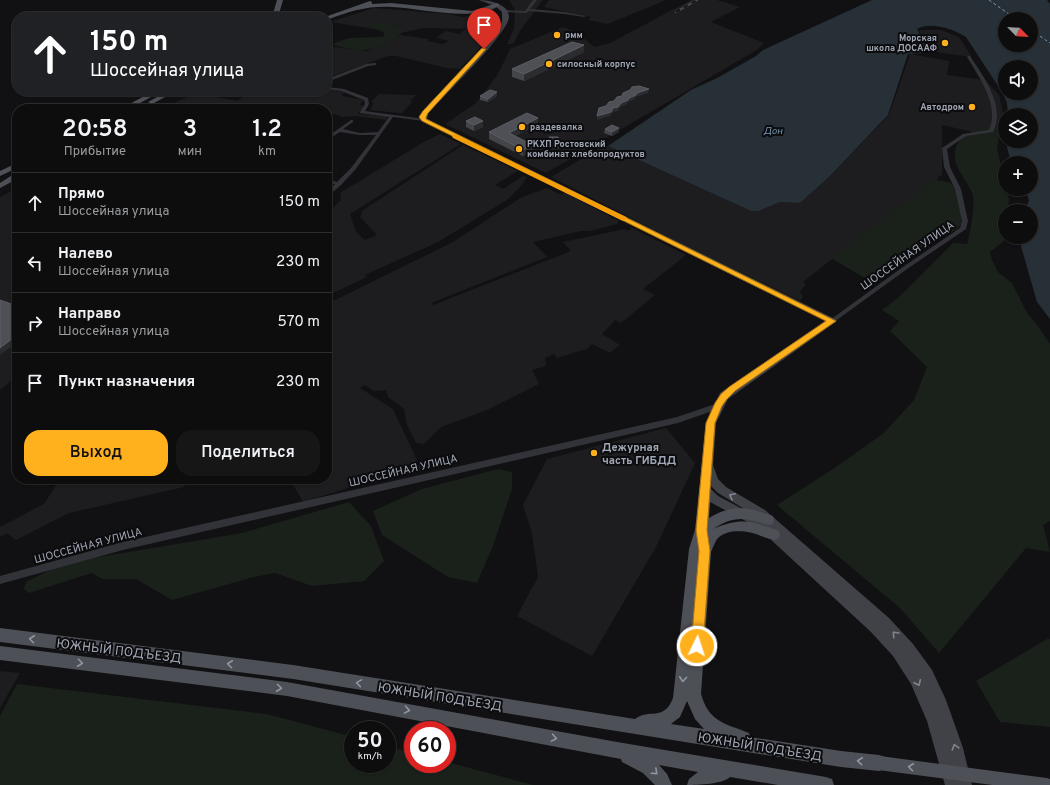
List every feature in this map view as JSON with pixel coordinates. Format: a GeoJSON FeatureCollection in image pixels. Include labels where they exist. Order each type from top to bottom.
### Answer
{"type":"FeatureCollection","features":[{"type":"Feature","properties":{"kind":"main road"},"geometry":{"type":"LineString","coordinates":[[276,12],[280,0]]}},
{"type":"Feature","properties":{"kind":"main road"},"geometry":{"type":"LineString","coordinates":[[332,14],[364,3],[380,0]]}},
{"type":"Feature","properties":{"kind":"main road"},"geometry":{"type":"LineString","coordinates":[[394,0],[394,2],[400,5],[471,11],[495,4]]}},
{"type":"Feature","properties":{"kind":"main road"},"geometry":{"type":"LineString","coordinates":[[482,0],[495,4],[505,11],[505,22],[494,39],[425,112],[422,117],[424,120],[832,321]]}},
{"type":"Feature","properties":{"kind":"main road"},"geometry":{"type":"LineString","coordinates":[[364,3],[472,13],[495,4]]}},
{"type":"Feature","properties":{"kind":"main road"},"geometry":{"type":"LineString","coordinates":[[134,104],[149,96]]}},
{"type":"Feature","properties":{"kind":"main road"},"geometry":{"type":"LineString","coordinates":[[148,104],[164,96]]}},
{"type":"Feature","properties":{"kind":"main road"},"geometry":{"type":"LineString","coordinates":[[0,174],[12,168]]}},
{"type":"Feature","properties":{"kind":"main road"},"geometry":{"type":"LineString","coordinates":[[0,181],[12,175]]}},
{"type":"Feature","properties":{"kind":"main road"},"geometry":{"type":"LineString","coordinates":[[0,186],[12,179]]}},
{"type":"Feature","properties":{"kind":"main road","name":"ШОССЕЙНАЯ УЛИЦА"},"geometry":{"type":"LineString","coordinates":[[705,491],[711,423],[724,396],[832,321]]}},
{"type":"Feature","properties":{"kind":"main road"},"geometry":{"type":"LineString","coordinates":[[708,462],[713,481],[722,490],[750,506],[768,520],[884,622],[908,648],[927,675],[941,705],[956,748],[966,785]]}},
{"type":"Feature","properties":{"kind":"main road"},"geometry":{"type":"LineString","coordinates":[[705,491],[714,499],[761,524],[876,628],[898,652],[916,679],[934,720],[952,785]]}},
{"type":"Feature","properties":{"kind":"main road"},"geometry":{"type":"LineString","coordinates":[[620,724],[667,720],[675,713],[682,698],[696,549],[701,530],[705,491]]}},
{"type":"Feature","properties":{"kind":"main road"},"geometry":{"type":"LineString","coordinates":[[701,530],[717,519],[740,512],[753,514],[768,520]]}},
{"type":"Feature","properties":{"kind":"main road"},"geometry":{"type":"LineString","coordinates":[[704,551],[714,534],[730,527],[742,526],[755,528],[774,535]]}},
{"type":"Feature","properties":{"kind":"main road"},"geometry":{"type":"LineString","coordinates":[[701,530],[704,551],[694,694],[696,705],[699,714],[711,726],[763,747]]}},
{"type":"Feature","properties":{"kind":"main road","name":"ЮЖНЫЙ ПОДЪЕЗД"},"geometry":{"type":"LineString","coordinates":[[0,635],[293,672],[840,759],[1046,785]]}},
{"type":"Feature","properties":{"kind":"main road","name":"ЮЖНЫЙ ПОДЪЕЗД"},"geometry":{"type":"LineString","coordinates":[[0,653],[287,689],[650,756],[826,785]]}},
{"type":"Feature","properties":{"kind":"main road"},"geometry":{"type":"LineString","coordinates":[[617,750],[654,770],[661,778],[664,785]]}},
{"type":"Feature","properties":{"kind":"main road"},"geometry":{"type":"LineString","coordinates":[[695,785],[705,776],[713,773],[763,775]]}},
{"type":"Feature","properties":{"kind":"street"},"geometry":{"type":"LineString","coordinates":[[527,11],[535,0]]}},
{"type":"Feature","properties":{"kind":"street"},"geometry":{"type":"LineString","coordinates":[[505,11],[565,13],[584,16]]}},
{"type":"Feature","properties":{"kind":"street","name":"ШОССЕЙНАЯ УЛИЦА"},"geometry":{"type":"LineString","coordinates":[[832,321],[905,268],[963,229],[965,221],[958,189],[947,167],[944,148],[965,135],[991,131],[995,125],[996,118],[996,111],[982,79],[969,57]]}},
{"type":"Feature","properties":{"kind":"street"},"geometry":{"type":"LineString","coordinates":[[332,79],[367,65],[375,64]]}},
{"type":"Feature","properties":{"kind":"street"},"geometry":{"type":"LineString","coordinates":[[332,89],[347,92],[366,99],[368,104],[362,112],[424,120]]}},
{"type":"Feature","properties":{"kind":"street"},"geometry":{"type":"LineString","coordinates":[[332,190],[353,169],[392,116]]}},
{"type":"Feature","properties":{"kind":"street"},"geometry":{"type":"LineString","coordinates":[[332,135],[351,121]]}},
{"type":"Feature","properties":{"kind":"street"},"geometry":{"type":"LineString","coordinates":[[339,130],[360,134],[380,133]]}},
{"type":"Feature","properties":{"kind":"street"},"geometry":{"type":"LineString","coordinates":[[332,182],[338,184]]}},
{"type":"Feature","properties":{"kind":"street","name":"ШОССЕЙНАЯ УЛИЦА"},"geometry":{"type":"LineString","coordinates":[[0,580],[123,546],[678,420],[718,406]]}},
{"type":"Feature","properties":{"kind":"shaded area"},"geometry":{"type":"Polygon","coordinates":[[[509,0],[543,0],[520,31],[513,44],[507,44],[514,28],[515,10],[509,0]]]}},
{"type":"Feature","properties":{"kind":"shaded area"},"geometry":{"type":"Polygon","coordinates":[[[549,0],[666,0],[608,24],[588,20],[591,17],[544,7],[549,0]]]}},
{"type":"Feature","properties":{"kind":"shaded area","name":"РКХП Ростовский комбинат хлебопродуктов"},"geometry":{"type":"Polygon","coordinates":[[[691,0],[717,0],[740,7],[711,22],[764,43],[757,50],[546,173],[445,124],[476,103],[498,74],[510,49],[563,27],[578,33],[594,47],[610,43],[691,0]]]}},
{"type":"Feature","properties":{"kind":"shaded area"},"geometry":{"type":"Polygon","coordinates":[[[374,8],[449,14],[461,17],[494,13],[489,29],[423,28],[401,33],[332,21],[374,8]]]}},
{"type":"Feature","properties":{"kind":"shaded area"},"geometry":{"type":"Polygon","coordinates":[[[374,23],[389,23],[403,31],[400,35],[390,41],[378,47],[367,50],[355,50],[334,45],[335,43],[349,38],[383,37],[384,32],[368,27],[374,23]]]}},
{"type":"Feature","properties":{"kind":"shaded area"},"geometry":{"type":"Polygon","coordinates":[[[466,29],[495,32],[460,69],[451,69],[396,56],[388,56],[332,76],[332,48],[335,47],[367,51],[401,35],[429,39],[427,41],[443,44],[449,41],[436,38],[446,31],[459,34],[466,29]]]}},
{"type":"Feature","properties":{"kind":"shaded area","name":"Морская школа ДОСААФ"},"geometry":{"type":"Polygon","coordinates":[[[919,30],[941,30],[959,37],[972,57],[935,52],[929,48],[919,30]]]}},
{"type":"Feature","properties":{"kind":"shaded area"},"geometry":{"type":"Polygon","coordinates":[[[910,54],[949,61],[947,75],[985,80],[998,94],[998,100],[1000,100],[1002,108],[998,108],[998,132],[995,137],[942,125],[942,175],[939,176],[935,183],[803,282],[806,284],[800,292],[803,297],[800,301],[687,247],[551,177],[603,146],[608,146],[751,211],[780,202],[800,203],[830,176],[889,115],[910,54]]]}},
{"type":"Feature","properties":{"kind":"shaded area"},"geometry":{"type":"Polygon","coordinates":[[[332,90],[344,92],[342,96],[364,100],[359,105],[364,106],[358,114],[388,116],[386,120],[355,116],[343,117],[335,114],[332,115],[332,104],[172,104],[189,96],[211,96],[237,101],[244,96],[332,96],[332,90]]]}},
{"type":"Feature","properties":{"kind":"shaded area"},"geometry":{"type":"Polygon","coordinates":[[[379,94],[416,95],[410,101],[413,101],[402,113],[398,113],[370,110],[374,103],[371,102],[379,94]]]}},
{"type":"Feature","properties":{"kind":"shaded area"},"geometry":{"type":"Polygon","coordinates":[[[993,125],[998,127],[998,196],[1008,196],[1009,200],[1009,204],[998,204],[998,244],[1000,244],[990,252],[992,260],[998,272],[1012,283],[1026,311],[1050,344],[1050,521],[1043,525],[1050,552],[1026,548],[939,653],[900,608],[777,505],[833,469],[884,433],[914,400],[927,367],[890,331],[899,321],[882,310],[898,298],[953,243],[967,244],[973,213],[973,196],[957,166],[955,149],[958,142],[963,137],[977,130],[993,125]]]}},
{"type":"Feature","properties":{"kind":"shaded area"},"geometry":{"type":"Polygon","coordinates":[[[440,134],[461,144],[350,214],[356,232],[365,240],[377,235],[360,217],[363,210],[463,145],[518,171],[495,185],[503,189],[523,176],[527,177],[521,186],[507,200],[438,242],[365,275],[367,277],[332,294],[332,209],[341,200],[340,193],[422,143],[440,134]]]}},
{"type":"Feature","properties":{"kind":"shaded area"},"geometry":{"type":"Polygon","coordinates":[[[935,180],[949,182],[956,188],[961,214],[961,224],[956,230],[941,237],[873,283],[831,258],[935,180]]]}},
{"type":"Feature","properties":{"kind":"shaded area"},"geometry":{"type":"Polygon","coordinates":[[[547,188],[559,194],[565,193],[619,221],[617,224],[591,231],[581,231],[533,242],[547,257],[431,303],[433,305],[571,251],[563,242],[625,229],[628,231],[632,228],[686,255],[643,289],[655,295],[621,323],[615,320],[602,334],[620,345],[611,352],[592,344],[587,349],[557,358],[554,354],[545,358],[546,366],[532,370],[539,384],[487,410],[441,427],[424,444],[416,443],[407,425],[404,409],[388,397],[386,390],[374,391],[365,385],[360,388],[393,409],[422,471],[367,482],[303,502],[293,484],[332,484],[332,302],[453,242],[522,197],[547,188]]]}},
{"type":"Feature","properties":{"kind":"shaded area"},"geometry":{"type":"Polygon","coordinates":[[[12,191],[12,380],[0,390],[0,197],[12,191]]]}},
{"type":"Feature","properties":{"kind":"shaded area"},"geometry":{"type":"Polygon","coordinates":[[[666,428],[695,463],[656,547],[592,656],[517,616],[538,577],[532,533],[523,505],[547,459],[666,428]]]}},
{"type":"Feature","properties":{"kind":"shaded area"},"geometry":{"type":"Polygon","coordinates":[[[498,469],[512,472],[512,489],[493,546],[477,583],[448,577],[382,535],[373,511],[422,489],[498,469]]]}},
{"type":"Feature","properties":{"kind":"shaded area"},"geometry":{"type":"Polygon","coordinates":[[[58,484],[185,484],[184,487],[69,513],[16,540],[7,533],[0,537],[0,527],[44,504],[58,484]]]}},
{"type":"Feature","properties":{"kind":"shaded area"},"geometry":{"type":"Polygon","coordinates":[[[349,502],[371,526],[384,561],[364,581],[312,586],[275,573],[254,577],[172,600],[136,579],[102,579],[92,573],[29,593],[24,589],[26,582],[50,570],[93,558],[242,533],[349,502]]]}},
{"type":"Feature","properties":{"kind":"shaded area"},"geometry":{"type":"Polygon","coordinates":[[[1047,639],[1050,639],[1050,727],[1000,722],[976,681],[1047,639]]]}},
{"type":"Feature","properties":{"kind":"shaded area"},"geometry":{"type":"Polygon","coordinates":[[[0,671],[20,673],[0,708],[0,671]]]}},
{"type":"Feature","properties":{"kind":"shaded area"},"geometry":{"type":"Polygon","coordinates":[[[17,684],[267,714],[344,735],[344,773],[396,773],[396,748],[404,751],[404,773],[456,773],[456,764],[533,785],[0,785],[0,716],[17,684]]]}},
{"type":"Feature","properties":{"kind":"water","name":"Дон"},"geometry":{"type":"Polygon","coordinates":[[[872,0],[1047,0],[1050,4],[1050,319],[1037,302],[1020,244],[1038,244],[1038,204],[1028,204],[1029,200],[1028,196],[1038,196],[1038,156],[1009,156],[1007,148],[1038,148],[1038,108],[1007,108],[1006,100],[1038,100],[1038,60],[998,60],[998,86],[966,37],[955,31],[942,27],[928,26],[917,29],[926,45],[926,51],[923,53],[908,54],[888,115],[830,176],[800,203],[780,202],[758,211],[751,211],[608,146],[691,90],[719,77],[756,56],[763,50],[872,0]]]}},
{"type":"Feature","properties":{"kind":"building"},"geometry":{"type":"Polygon","coordinates":[[[572,42],[584,45],[524,74],[512,69],[572,42]]]}},
{"type":"Feature","properties":{"kind":"building"},"geometry":{"type":"Polygon","coordinates":[[[639,86],[649,89],[637,93],[621,103],[618,107],[613,108],[611,112],[597,116],[599,108],[606,106],[617,97],[622,96],[623,93],[630,90],[632,87],[639,86]]]}},
{"type":"Feature","properties":{"kind":"building"},"geometry":{"type":"Polygon","coordinates":[[[490,90],[497,92],[488,99],[480,96],[490,90]]]}},
{"type":"Feature","properties":{"kind":"building"},"geometry":{"type":"Polygon","coordinates":[[[527,113],[538,118],[509,133],[533,145],[523,150],[489,132],[527,113]]]}},
{"type":"Feature","properties":{"kind":"building"},"geometry":{"type":"Polygon","coordinates":[[[475,117],[483,121],[474,125],[466,121],[475,117]]]}},
{"type":"Feature","properties":{"kind":"building"},"geometry":{"type":"Polygon","coordinates":[[[612,125],[619,128],[612,132],[605,129],[612,125]]]}},
{"type":"Feature","properties":{"kind":"building"},"geometry":{"type":"Polygon","coordinates":[[[549,137],[558,137],[560,144],[553,145],[549,137]]]}},
{"type":"Feature","properties":{"kind":"building"},"geometry":{"type":"Polygon","coordinates":[[[0,300],[12,304],[12,339],[0,348],[0,300]]]}},
{"type":"Feature","properties":{"kind":"ferry route"},"geometry":{"type":"LineString","coordinates":[[989,0],[1006,12]]}},
{"type":"Feature","properties":{"kind":"ferry route"},"geometry":{"type":"LineString","coordinates":[[1038,35],[1050,43]]}},
{"type":"Feature","properties":{"kind":"railway"},"geometry":{"type":"LineString","coordinates":[[676,12],[697,0]]}},
{"type":"Feature","properties":{"kind":"slow traffic"},"geometry":{"type":"LineString","coordinates":[[455,136],[623,218]]}},
{"type":"Feature","properties":{"kind":"place","name":"рмм"},"geometry":{"type":"Point","coordinates":[557,35]}},
{"type":"Feature","properties":{"kind":"place","name":"Морская школа ДОСААФ"},"geometry":{"type":"Point","coordinates":[945,43]}},
{"type":"Feature","properties":{"kind":"place","name":"силосный корпус"},"geometry":{"type":"Point","coordinates":[549,64]}},
{"type":"Feature","properties":{"kind":"place","name":"Автодром"},"geometry":{"type":"Point","coordinates":[972,107]}},
{"type":"Feature","properties":{"kind":"place","name":"раздевалка"},"geometry":{"type":"Point","coordinates":[522,127]}},
{"type":"Feature","properties":{"kind":"place","name":"РКХП Ростовский комбинат хлебопродуктов"},"geometry":{"type":"Point","coordinates":[519,149]}},
{"type":"Feature","properties":{"kind":"place","name":"Дежурная часть ГИБДД"},"geometry":{"type":"Point","coordinates":[594,453]}},
{"type":"Feature","properties":{"kind":"route"},"geometry":{"type":"LineString","coordinates":[[484,49],[425,112],[422,117],[424,120],[832,321],[732,389],[724,396],[718,406],[711,423],[701,530],[704,551],[697,646]]}}]}
